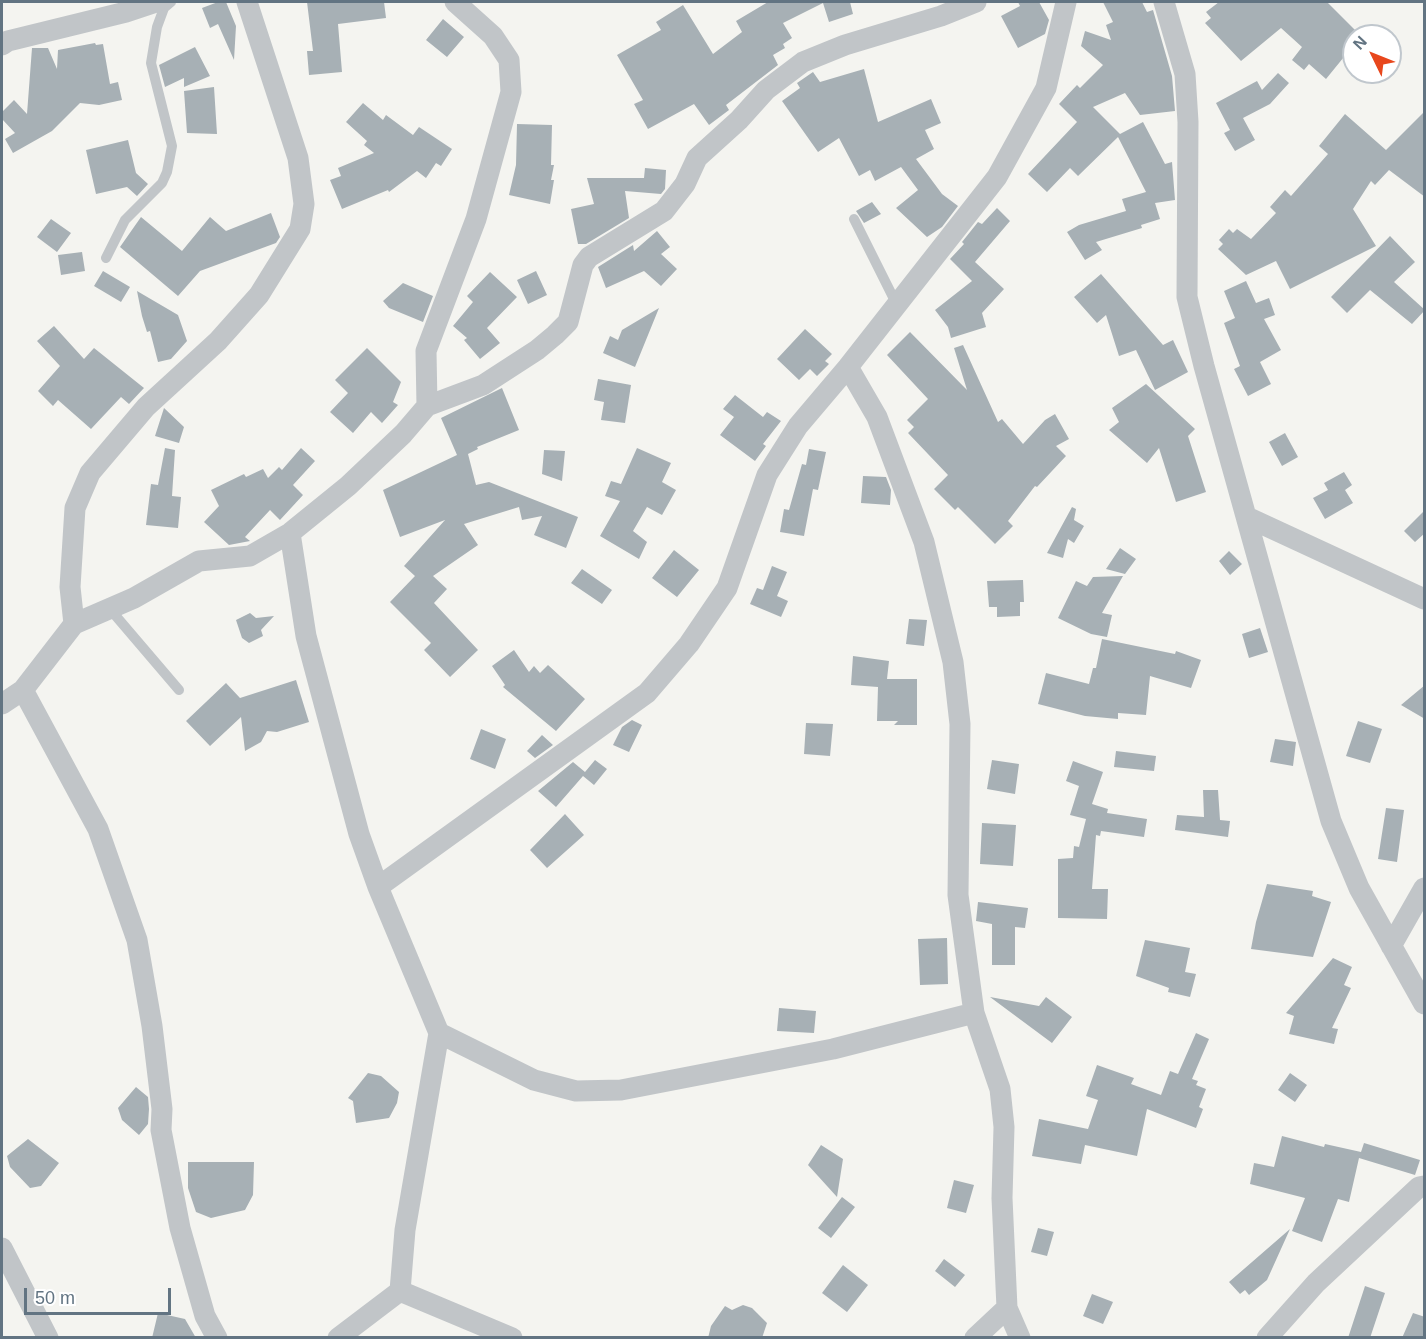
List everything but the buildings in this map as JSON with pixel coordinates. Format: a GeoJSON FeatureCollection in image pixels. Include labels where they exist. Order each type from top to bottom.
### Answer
{"type":"FeatureCollection","features":[{"type":"Feature","properties":{"kind":"street"},"geometry":{"type":"LineString","coordinates":[[2,45],[8,41],[126,12],[156,2]]}},
{"type":"Feature","properties":{"kind":"street"},"geometry":{"type":"LineString","coordinates":[[74,624],[70,587],[75,508],[90,472],[146,407],[218,341],[259,295],[300,229],[304,204],[298,158],[247,2]]}},
{"type":"Feature","properties":{"kind":"street"},"geometry":{"type":"LineString","coordinates":[[427,406],[426,351],[476,219],[511,92],[509,60],[494,36],[455,2]]}},
{"type":"Feature","properties":{"kind":"street"},"geometry":{"type":"LineString","coordinates":[[2,704],[23,690],[74,624],[134,598],[199,561],[250,556],[290,533],[356,478],[403,434],[427,406],[483,385],[537,350],[568,322],[583,265],[589,257],[664,211],[686,184],[697,158],[739,120],[766,90],[803,62],[845,45],[941,16],[976,2]]}},
{"type":"Feature","properties":{"kind":"street"},"geometry":{"type":"LineString","coordinates":[[378,887],[647,693],[689,644],[727,588],[767,475],[798,426],[848,367],[997,177],[1046,88],[1066,2]]}},
{"type":"Feature","properties":{"kind":"street"},"geometry":{"type":"LineString","coordinates":[[1164,2],[1185,74],[1188,122],[1186,297],[1331,821],[1359,888],[1425,1004]]}},
{"type":"Feature","properties":{"kind":"street"},"geometry":{"type":"LineString","coordinates":[[848,367],[878,417],[924,542],[953,662],[960,724],[958,894],[974,1013],[1000,1089],[1004,1127],[1002,1198],[1007,1308],[1020,1338]]}},
{"type":"Feature","properties":{"kind":"street"},"geometry":{"type":"LineString","coordinates":[[1247,517],[1425,599]]}},
{"type":"Feature","properties":{"kind":"street"},"geometry":{"type":"LineString","coordinates":[[290,533],[306,636],[359,834],[378,887],[439,1033],[405,1230],[400,1291],[338,1338]]}},
{"type":"Feature","properties":{"kind":"street"},"geometry":{"type":"LineString","coordinates":[[23,690],[98,829],[137,940],[152,1026],[161,1130],[180,1228],[205,1316],[217,1338]]}},
{"type":"Feature","properties":{"kind":"street"},"geometry":{"type":"LineString","coordinates":[[1391,946],[1425,888]]}},
{"type":"Feature","properties":{"kind":"street"},"geometry":{"type":"LineString","coordinates":[[439,1033],[534,1080],[576,1091],[621,1090],[833,1049],[974,1013]]}},
{"type":"Feature","properties":{"kind":"street"},"geometry":{"type":"LineString","coordinates":[[1267,1338],[1316,1282],[1419,1187],[1425,1186]]}},
{"type":"Feature","properties":{"kind":"street"},"geometry":{"type":"LineString","coordinates":[[2,1248],[48,1338]]}},
{"type":"Feature","properties":{"kind":"street"},"geometry":{"type":"LineString","coordinates":[[400,1291],[512,1338]]}},
{"type":"Feature","properties":{"kind":"street"},"geometry":{"type":"LineString","coordinates":[[975,1338],[1007,1308]]}},
{"type":"Feature","properties":{"kind":"lane"},"geometry":{"type":"LineString","coordinates":[[106,258],[125,220],[162,183],[167,172],[172,146],[151,63],[157,27],[165,8],[171,2]]}},
{"type":"Feature","properties":{"kind":"lane"},"geometry":{"type":"LineString","coordinates":[[854,219],[896,303]]}},
{"type":"Feature","properties":{"kind":"lane"},"geometry":{"type":"LineString","coordinates":[[109,608],[179,690]]}}]}
